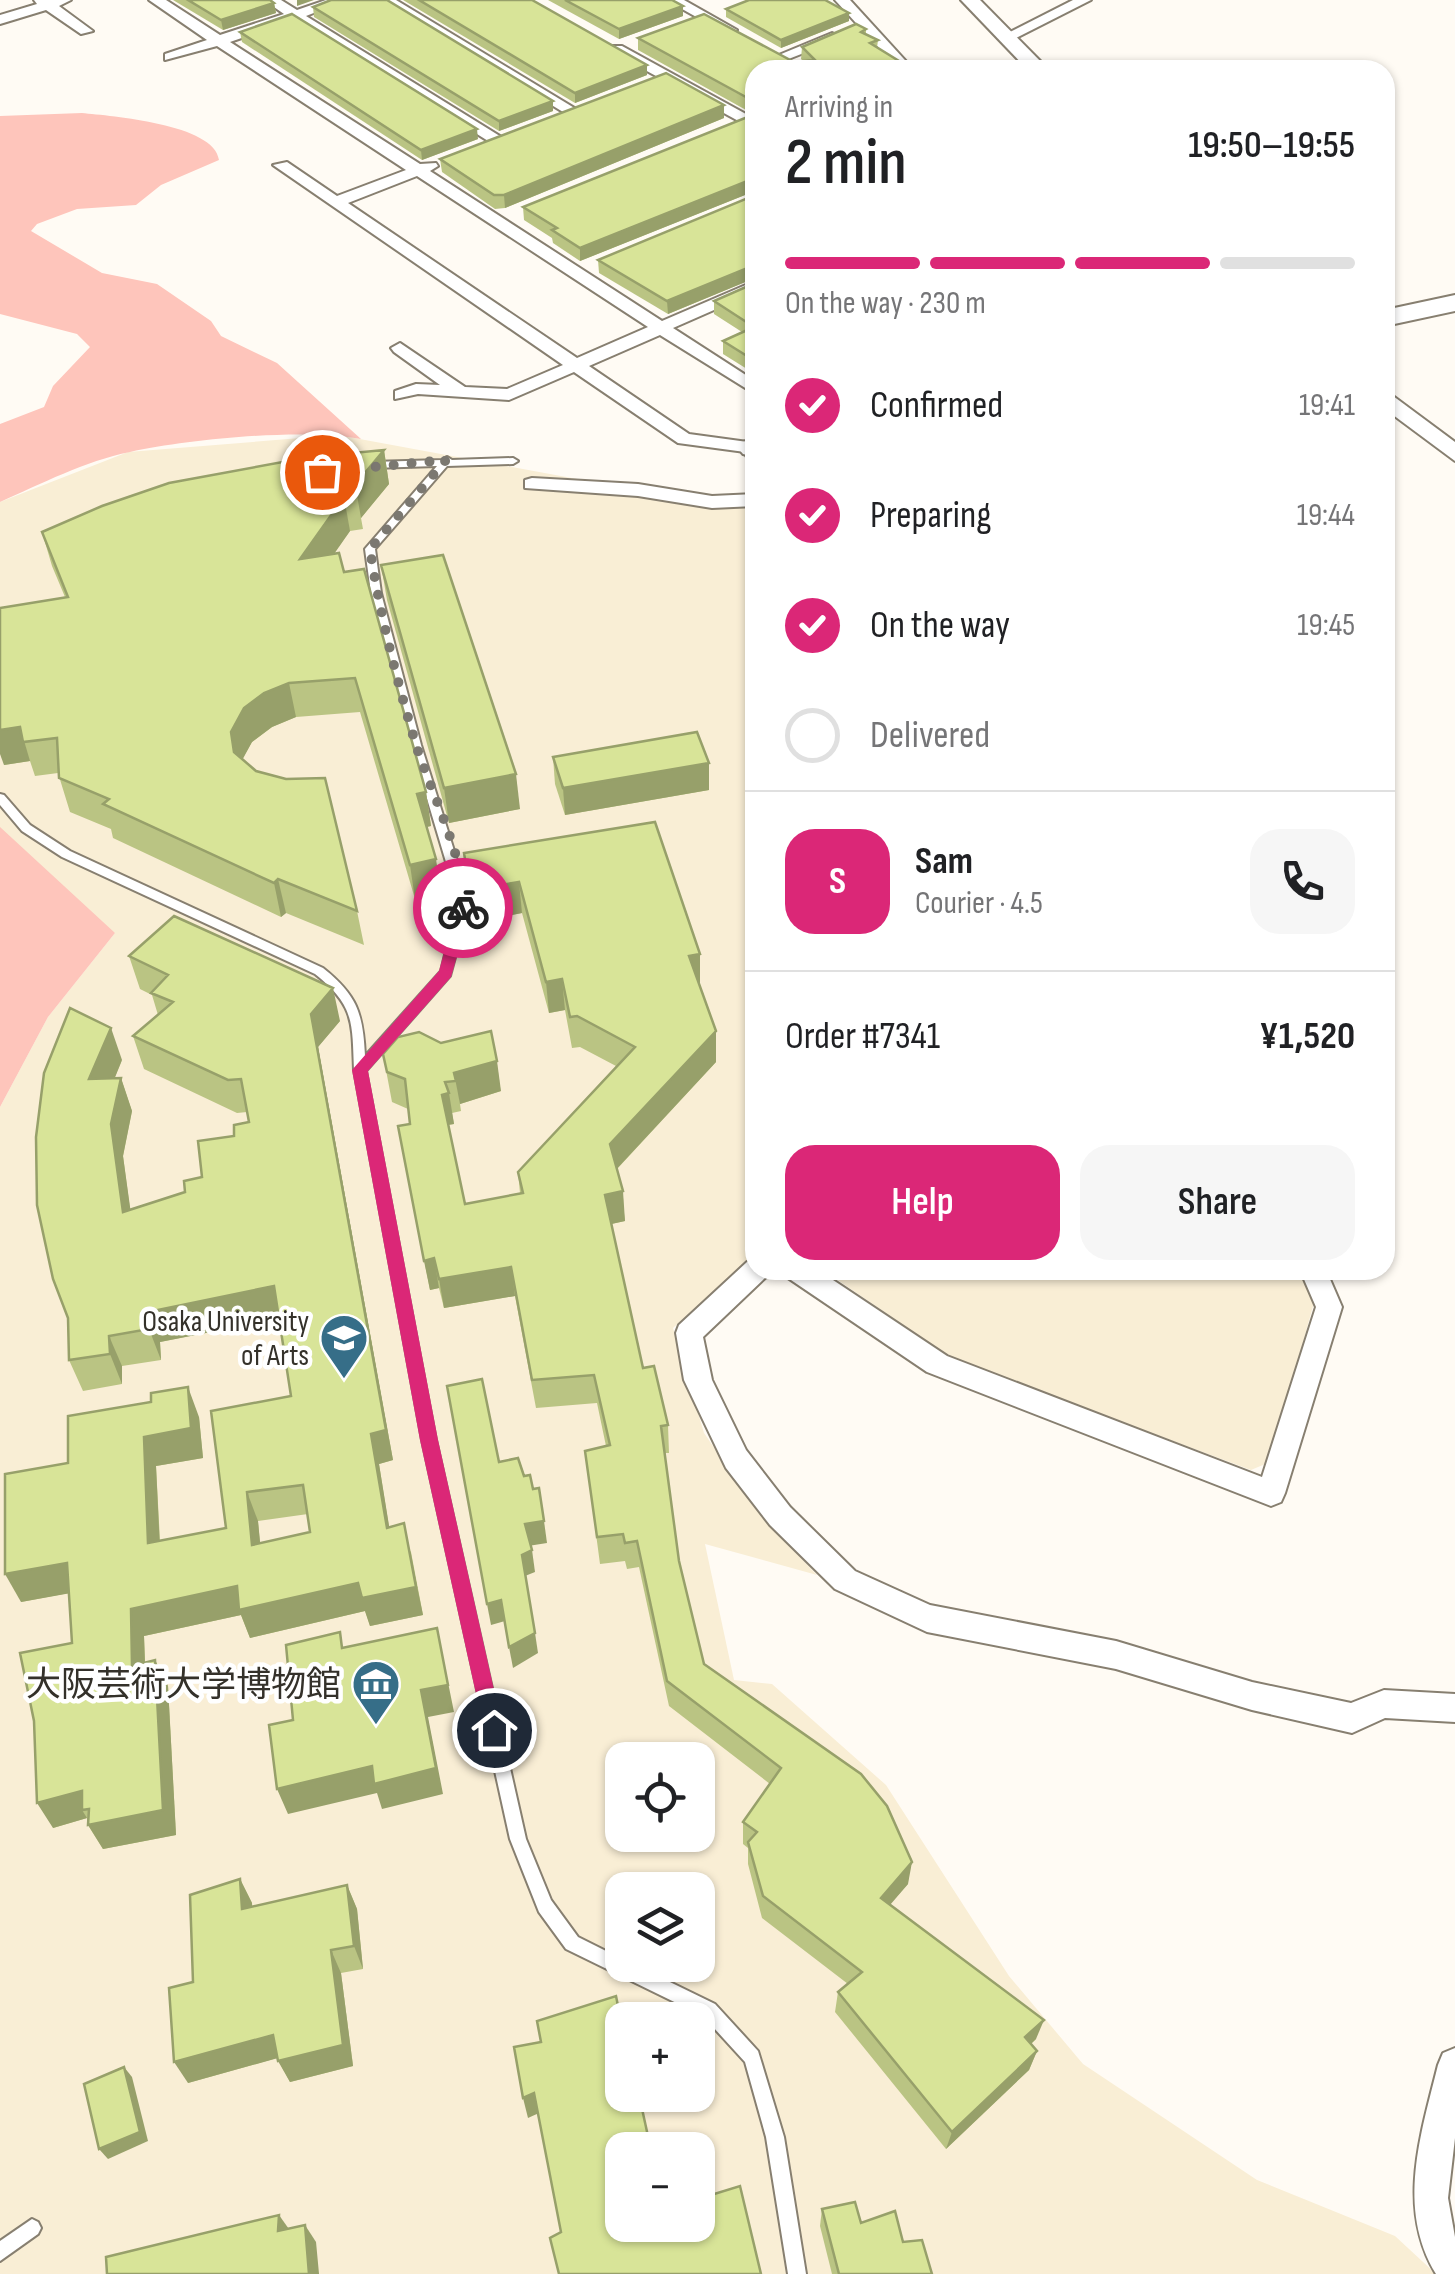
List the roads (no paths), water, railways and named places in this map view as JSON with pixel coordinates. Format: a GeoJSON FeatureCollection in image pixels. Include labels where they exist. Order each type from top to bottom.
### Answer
{"type":"FeatureCollection","features":[{"type":"Feature","properties":{"kind":"main road"},"geometry":{"type":"LineString","coordinates":[[1395,316],[1455,303]]}},
{"type":"Feature","properties":{"kind":"street"},"geometry":{"type":"LineString","coordinates":[[0,20],[44,2],[64,0]]}},
{"type":"Feature","properties":{"kind":"street"},"geometry":{"type":"LineString","coordinates":[[156,0],[745,383]]}},
{"type":"Feature","properties":{"kind":"street"},"geometry":{"type":"LineString","coordinates":[[271,0],[498,141]]}},
{"type":"Feature","properties":{"kind":"street"},"geometry":{"type":"LineString","coordinates":[[170,58],[340,0]]}},
{"type":"Feature","properties":{"kind":"street"},"geometry":{"type":"LineString","coordinates":[[386,0],[574,112]]}},
{"type":"Feature","properties":{"kind":"street"},"geometry":{"type":"LineString","coordinates":[[673,0],[713,14],[751,41]]}},
{"type":"Feature","properties":{"kind":"street"},"geometry":{"type":"LineString","coordinates":[[842,0],[898,60]]}},
{"type":"Feature","properties":{"kind":"street"},"geometry":{"type":"LineString","coordinates":[[970,0],[1030,60]]}},
{"type":"Feature","properties":{"kind":"street"},"geometry":{"type":"LineString","coordinates":[[1006,36],[1084,0]]}},
{"type":"Feature","properties":{"kind":"street"},"geometry":{"type":"LineString","coordinates":[[44,2],[86,31]]}},
{"type":"Feature","properties":{"kind":"street"},"geometry":{"type":"LineString","coordinates":[[688,24],[713,14]]}},
{"type":"Feature","properties":{"kind":"street"},"geometry":{"type":"LineString","coordinates":[[781,57],[864,24]]}},
{"type":"Feature","properties":{"kind":"street"},"geometry":{"type":"LineString","coordinates":[[600,39],[660,80],[745,120]]}},
{"type":"Feature","properties":{"kind":"street"},"geometry":{"type":"LineString","coordinates":[[617,49],[635,42]]}},
{"type":"Feature","properties":{"kind":"street"},"geometry":{"type":"LineString","coordinates":[[766,49],[787,60]]}},
{"type":"Feature","properties":{"kind":"street"},"geometry":{"type":"LineString","coordinates":[[727,127],[745,123]]}},
{"type":"Feature","properties":{"kind":"street"},"geometry":{"type":"LineString","coordinates":[[336,202],[450,158]]}},
{"type":"Feature","properties":{"kind":"street"},"geometry":{"type":"LineString","coordinates":[[280,165],[684,439],[745,449]]}},
{"type":"Feature","properties":{"kind":"street"},"geometry":{"type":"LineString","coordinates":[[496,221],[514,214]]}},
{"type":"Feature","properties":{"kind":"street"},"geometry":{"type":"LineString","coordinates":[[575,273],[593,266]]}},
{"type":"Feature","properties":{"kind":"street"},"geometry":{"type":"LineString","coordinates":[[402,395],[416,389],[509,395],[660,327],[745,294]]}},
{"type":"Feature","properties":{"kind":"street"},"geometry":{"type":"LineString","coordinates":[[400,348],[462,392]]}},
{"type":"Feature","properties":{"kind":"street"},"geometry":{"type":"LineString","coordinates":[[1395,405],[1455,454]]}},
{"type":"Feature","properties":{"kind":"street"},"geometry":{"type":"LineString","coordinates":[[532,484],[638,490],[712,502],[745,500]]}},
{"type":"Feature","properties":{"kind":"street"},"geometry":{"type":"LineString","coordinates":[[745,1280],[688,1333],[698,1380],[736,1459],[780,1516],[846,1580],[927,1618],[1116,1655],[1252,1696],[1352,1718],[1384,1704],[1455,1708]]}},
{"type":"Feature","properties":{"kind":"street"},"geometry":{"type":"LineString","coordinates":[[812,1280],[937,1364],[1270,1493],[1329,1306],[1317,1280]]}},
{"type":"Feature","properties":{"kind":"street"},"geometry":{"type":"LineString","coordinates":[[1455,2065],[1429,2198],[1443,2257],[1455,2272]]}},
{"type":"Feature","properties":{"kind":"lane"},"geometry":{"type":"LineString","coordinates":[[352,467],[446,460],[514,461]]}},
{"type":"Feature","properties":{"kind":"lane"},"geometry":{"type":"LineString","coordinates":[[360,1070],[446,973],[464,902],[411,726],[376,592],[370,549],[446,460]]}},
{"type":"Feature","properties":{"kind":"lane"},"geometry":{"type":"LineString","coordinates":[[0,798],[26,828],[66,854],[319,972],[346,990],[359,1018],[360,1070],[429,1440],[518,1839],[545,1906],[572,1943],[709,2010],[752,2057],[775,2136],[796,2274]]}},
{"type":"Feature","properties":{"kind":"lane"},"geometry":{"type":"LineString","coordinates":[[0,2252],[32,2228]]}},
{"type":"Feature","properties":{"kind":"place","name":"Osaka University of Arts"},"geometry":{"type":"Point","coordinates":[344,1380]}},
{"type":"Feature","properties":{"kind":"place","name":"大阪芸術大学博物館"},"geometry":{"type":"Point","coordinates":[376,1726]}}]}
